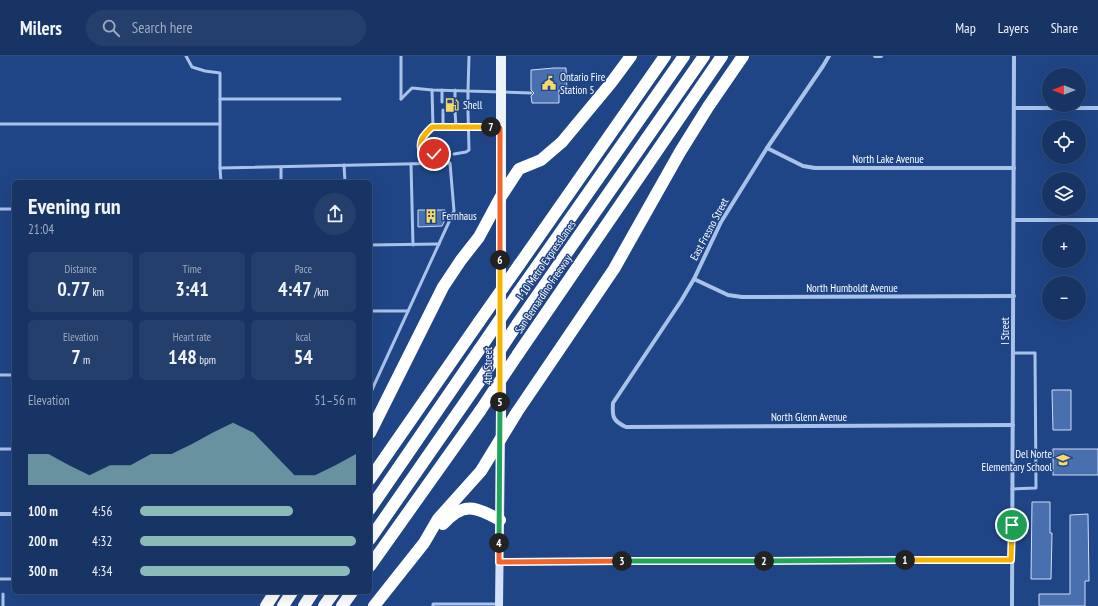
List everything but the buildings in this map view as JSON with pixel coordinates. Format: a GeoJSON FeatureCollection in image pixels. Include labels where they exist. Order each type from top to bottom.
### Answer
{"type":"FeatureCollection","features":[{"type":"Feature","properties":{"kind":"highway"},"geometry":{"type":"LineString","coordinates":[[372,429],[444,287],[461,260],[479,237],[500,198],[519,169],[541,160],[562,142],[611,83],[631,56]]}},
{"type":"Feature","properties":{"kind":"highway"},"geometry":{"type":"LineString","coordinates":[[372,477],[665,56]]}},
{"type":"Feature","properties":{"kind":"highway","name":"I-10 Metro ExpressLanes"},"geometry":{"type":"LineString","coordinates":[[372,506],[518,293],[684,56]]}},
{"type":"Feature","properties":{"kind":"highway","name":"I-10 Metro ExpressLanes"},"geometry":{"type":"LineString","coordinates":[[372,536],[704,56]]}},
{"type":"Feature","properties":{"kind":"highway","name":"San Bernardino Freeway"},"geometry":{"type":"LineString","coordinates":[[372,563],[480,411],[722,56]]}},
{"type":"Feature","properties":{"kind":"highway"},"geometry":{"type":"LineString","coordinates":[[424,543],[438,520],[481,471],[501,441],[517,412],[614,269],[680,152],[708,107],[743,56]]}},
{"type":"Feature","properties":{"kind":"highway"},"geometry":{"type":"LineString","coordinates":[[374,606],[424,543],[449,517],[463,509],[478,508],[500,520]]}},
{"type":"Feature","properties":{"kind":"highway"},"geometry":{"type":"LineString","coordinates":[[266,606],[274,594]]}},
{"type":"Feature","properties":{"kind":"highway"},"geometry":{"type":"LineString","coordinates":[[283,606],[291,594]]}},
{"type":"Feature","properties":{"kind":"highway"},"geometry":{"type":"LineString","coordinates":[[304,606],[312,594]]}},
{"type":"Feature","properties":{"kind":"highway"},"geometry":{"type":"LineString","coordinates":[[324,606],[333,594]]}},
{"type":"Feature","properties":{"kind":"highway"},"geometry":{"type":"LineString","coordinates":[[342,606],[351,594]]}},
{"type":"Feature","properties":{"kind":"main road","name":"4th Street"},"geometry":{"type":"LineString","coordinates":[[499,605],[501,441],[501,56]]}},
{"type":"Feature","properties":{"kind":"street","name":"East Fresno Street"},"geometry":{"type":"LineString","coordinates":[[612,414],[613,403],[694,279],[721,222],[767,148],[829,56]]}},
{"type":"Feature","properties":{"kind":"street"},"geometry":{"type":"LineString","coordinates":[[875,56],[881,56]]}},
{"type":"Feature","properties":{"kind":"street","name":"I Street"},"geometry":{"type":"LineString","coordinates":[[1012,606],[1014,56]]}},
{"type":"Feature","properties":{"kind":"street"},"geometry":{"type":"LineString","coordinates":[[1014,108],[1098,108]]}},
{"type":"Feature","properties":{"kind":"street","name":"North Lake Avenue"},"geometry":{"type":"LineString","coordinates":[[767,148],[803,166],[815,168],[1014,168]]}},
{"type":"Feature","properties":{"kind":"street"},"geometry":{"type":"LineString","coordinates":[[1014,220],[1098,220]]}},
{"type":"Feature","properties":{"kind":"street","name":"North Humboldt Avenue"},"geometry":{"type":"LineString","coordinates":[[694,279],[728,295],[742,297],[1014,296]]}},
{"type":"Feature","properties":{"kind":"street","name":"North Glenn Avenue"},"geometry":{"type":"LineString","coordinates":[[612,414],[616,422],[626,427],[1013,425]]}},
{"type":"Feature","properties":{"kind":"street"},"geometry":{"type":"LineString","coordinates":[[0,514],[12,514]]}},
{"type":"Feature","properties":{"kind":"street"},"geometry":{"type":"LineString","coordinates":[[499,562],[1011,560]]}},
{"type":"Feature","properties":{"kind":"lane"},"geometry":{"type":"LineString","coordinates":[[186,56],[192,67],[205,71],[220,72],[221,180]]}},
{"type":"Feature","properties":{"kind":"lane"},"geometry":{"type":"LineString","coordinates":[[401,56],[401,98],[412,88],[432,90],[531,92]]}},
{"type":"Feature","properties":{"kind":"lane"},"geometry":{"type":"LineString","coordinates":[[468,101],[469,56]]}},
{"type":"Feature","properties":{"kind":"lane"},"geometry":{"type":"LineString","coordinates":[[432,90],[432,127],[422,137],[420,146],[422,154],[434,154]]}},
{"type":"Feature","properties":{"kind":"lane"},"geometry":{"type":"LineString","coordinates":[[442,90],[442,102]]}},
{"type":"Feature","properties":{"kind":"lane"},"geometry":{"type":"LineString","coordinates":[[455,90],[455,102]]}},
{"type":"Feature","properties":{"kind":"lane"},"geometry":{"type":"LineString","coordinates":[[220,99],[340,98]]}},
{"type":"Feature","properties":{"kind":"lane"},"geometry":{"type":"LineString","coordinates":[[442,110],[443,127]]}},
{"type":"Feature","properties":{"kind":"lane"},"geometry":{"type":"LineString","coordinates":[[455,110],[456,127]]}},
{"type":"Feature","properties":{"kind":"lane"},"geometry":{"type":"LineString","coordinates":[[454,154],[469,150],[468,111]]}},
{"type":"Feature","properties":{"kind":"lane"},"geometry":{"type":"LineString","coordinates":[[0,124],[220,124]]}},
{"type":"Feature","properties":{"kind":"lane"},"geometry":{"type":"LineString","coordinates":[[432,127],[500,128]]}},
{"type":"Feature","properties":{"kind":"lane"},"geometry":{"type":"LineString","coordinates":[[220,168],[450,163],[454,211],[372,390]]}},
{"type":"Feature","properties":{"kind":"lane"},"geometry":{"type":"LineString","coordinates":[[410,164],[413,245]]}},
{"type":"Feature","properties":{"kind":"lane"},"geometry":{"type":"LineString","coordinates":[[344,165],[344,180]]}},
{"type":"Feature","properties":{"kind":"lane"},"geometry":{"type":"LineString","coordinates":[[281,167],[282,180]]}},
{"type":"Feature","properties":{"kind":"lane"},"geometry":{"type":"LineString","coordinates":[[0,209],[12,209]]}},
{"type":"Feature","properties":{"kind":"lane"},"geometry":{"type":"LineString","coordinates":[[372,245],[439,244]]}},
{"type":"Feature","properties":{"kind":"lane"},"geometry":{"type":"LineString","coordinates":[[372,311],[408,311]]}},
{"type":"Feature","properties":{"kind":"lane"},"geometry":{"type":"LineString","coordinates":[[1012,490],[1036,488],[1035,353],[1013,353]]}},
{"type":"Feature","properties":{"kind":"lane"},"geometry":{"type":"LineString","coordinates":[[0,375],[12,375]]}},
{"type":"Feature","properties":{"kind":"lane"},"geometry":{"type":"LineString","coordinates":[[0,449],[12,449]]}},
{"type":"Feature","properties":{"kind":"lane"},"geometry":{"type":"LineString","coordinates":[[0,579],[12,580]]}},
{"type":"Feature","properties":{"kind":"lane"},"geometry":{"type":"LineString","coordinates":[[3,594],[3,606]]}},
{"type":"Feature","properties":{"kind":"lane"},"geometry":{"type":"LineString","coordinates":[[432,606],[432,604],[499,605]]}},
{"type":"Feature","properties":{"kind":"place","name":"Ontario Fire Station 5"},"geometry":{"type":"Point","coordinates":[549,83]}},
{"type":"Feature","properties":{"kind":"place","name":"Shell"},"geometry":{"type":"Point","coordinates":[452,105]}},
{"type":"Feature","properties":{"kind":"place","name":"Fernhaus"},"geometry":{"type":"Point","coordinates":[431,216]}},
{"type":"Feature","properties":{"kind":"place","name":"Del Norte Elementary School"},"geometry":{"type":"Point","coordinates":[1063,460]}},
{"type":"Feature","properties":{"kind":"route"},"geometry":{"type":"LineString","coordinates":[[434,154],[422,154],[420,146],[422,137],[432,127],[500,128],[501,441],[499,562],[1011,560],[1012,525]]}}]}
